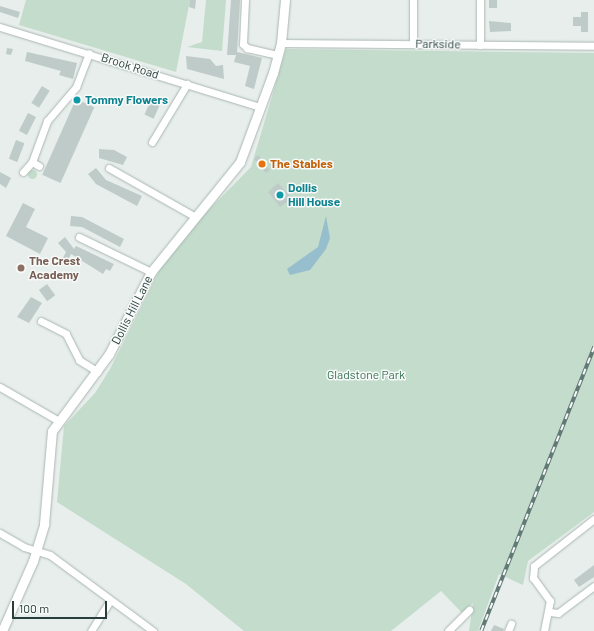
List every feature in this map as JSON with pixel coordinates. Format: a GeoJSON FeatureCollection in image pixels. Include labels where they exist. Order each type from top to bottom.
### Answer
{"type":"FeatureCollection","features":[{"type":"Feature","properties":{"kind":"street"},"geometry":{"type":"LineString","coordinates":[[246,0],[243,44],[247,48],[278,55]]}},
{"type":"Feature","properties":{"kind":"street","name":"Dollis Hill Lane"},"geometry":{"type":"LineString","coordinates":[[2,631],[36,550],[44,524],[51,437],[59,420],[98,372],[151,272],[194,216],[240,162],[278,55],[281,43],[285,0]]}},
{"type":"Feature","properties":{"kind":"street"},"geometry":{"type":"LineString","coordinates":[[413,0],[413,43]]}},
{"type":"Feature","properties":{"kind":"street"},"geometry":{"type":"LineString","coordinates":[[480,0],[480,45]]}},
{"type":"Feature","properties":{"kind":"street","name":"Brook Road"},"geometry":{"type":"LineString","coordinates":[[0,27],[260,107]]}},
{"type":"Feature","properties":{"kind":"street","name":"Parkside"},"geometry":{"type":"LineString","coordinates":[[281,43],[413,43],[594,46]]}},
{"type":"Feature","properties":{"kind":"street"},"geometry":{"type":"LineString","coordinates":[[23,172],[32,162],[45,126],[76,87],[88,53]]}},
{"type":"Feature","properties":{"kind":"street"},"geometry":{"type":"LineString","coordinates":[[152,142],[187,84]]}},
{"type":"Feature","properties":{"kind":"street"},"geometry":{"type":"LineString","coordinates":[[32,162],[39,166]]}},
{"type":"Feature","properties":{"kind":"street"},"geometry":{"type":"LineString","coordinates":[[109,168],[194,216]]}},
{"type":"Feature","properties":{"kind":"street"},"geometry":{"type":"LineString","coordinates":[[79,237],[151,272]]}},
{"type":"Feature","properties":{"kind":"street"},"geometry":{"type":"LineString","coordinates":[[40,321],[66,334],[79,360],[98,372]]}},
{"type":"Feature","properties":{"kind":"street"},"geometry":{"type":"LineString","coordinates":[[0,387],[59,420]]}},
{"type":"Feature","properties":{"kind":"street"},"geometry":{"type":"LineString","coordinates":[[544,631],[550,612],[550,601],[532,576],[536,562],[594,518]]}},
{"type":"Feature","properties":{"kind":"street"},"geometry":{"type":"LineString","coordinates":[[0,533],[50,555],[153,631]]}},
{"type":"Feature","properties":{"kind":"street"},"geometry":{"type":"LineString","coordinates":[[550,612],[558,613],[594,586]]}},
{"type":"Feature","properties":{"kind":"street"},"geometry":{"type":"LineString","coordinates":[[91,631],[110,600]]}},
{"type":"Feature","properties":{"kind":"street"},"geometry":{"type":"LineString","coordinates":[[448,631],[469,610]]}},
{"type":"Feature","properties":{"kind":"street"},"geometry":{"type":"LineString","coordinates":[[508,631],[511,624]]}},
{"type":"Feature","properties":{"kind":"green space"},"geometry":{"type":"Polygon","coordinates":[[[26,0],[190,0],[176,72],[19,25],[26,0]]]}},
{"type":"Feature","properties":{"kind":"green space"},"geometry":{"type":"Polygon","coordinates":[[[206,0],[226,0],[222,51],[187,47],[202,42],[206,0]]]}},
{"type":"Feature","properties":{"kind":"green space","name":"Gladstone Park"},"geometry":{"type":"Polygon","coordinates":[[[286,49],[594,53],[594,512],[528,561],[523,585],[499,574],[478,631],[469,631],[473,603],[463,614],[441,591],[391,631],[244,631],[186,584],[57,502],[64,426],[95,393],[110,369],[163,263],[185,234],[251,167],[286,49]]]}},
{"type":"Feature","properties":{"kind":"green space"},"geometry":{"type":"Polygon","coordinates":[[[32,169],[37,174],[32,179],[27,174],[32,169]]]}},
{"type":"Feature","properties":{"kind":"water"},"geometry":{"type":"Polygon","coordinates":[[[326,216],[330,238],[326,249],[310,270],[290,275],[287,269],[318,247],[326,216]]]}},
{"type":"Feature","properties":{"kind":"building"},"geometry":{"type":"Polygon","coordinates":[[[190,0],[196,0],[195,9],[189,7],[190,0]]]}},
{"type":"Feature","properties":{"kind":"building"},"geometry":{"type":"Polygon","coordinates":[[[231,0],[240,0],[237,52],[262,58],[254,89],[245,86],[250,66],[234,62],[236,55],[227,55],[231,0]]]}},
{"type":"Feature","properties":{"kind":"building"},"geometry":{"type":"Polygon","coordinates":[[[489,0],[497,0],[497,8],[489,8],[489,0]]]}},
{"type":"Feature","properties":{"kind":"building"},"geometry":{"type":"Polygon","coordinates":[[[0,6],[20,12],[18,18],[0,12],[0,6]]]}},
{"type":"Feature","properties":{"kind":"building"},"geometry":{"type":"Polygon","coordinates":[[[581,12],[588,12],[588,32],[581,32],[581,26],[573,26],[573,17],[581,17],[581,12]]]}},
{"type":"Feature","properties":{"kind":"building"},"geometry":{"type":"Polygon","coordinates":[[[489,21],[511,23],[511,31],[490,32],[489,21]]]}},
{"type":"Feature","properties":{"kind":"building"},"geometry":{"type":"Polygon","coordinates":[[[7,48],[13,49],[11,55],[6,54],[7,48]]]}},
{"type":"Feature","properties":{"kind":"building"},"geometry":{"type":"Polygon","coordinates":[[[27,52],[77,63],[73,79],[59,75],[61,71],[25,61],[27,52]]]}},
{"type":"Feature","properties":{"kind":"building"},"geometry":{"type":"Polygon","coordinates":[[[186,56],[210,59],[216,66],[223,65],[224,79],[187,69],[186,56]]]}},
{"type":"Feature","properties":{"kind":"building"},"geometry":{"type":"Polygon","coordinates":[[[42,86],[50,91],[39,108],[31,103],[42,86]]]}},
{"type":"Feature","properties":{"kind":"building"},"geometry":{"type":"Polygon","coordinates":[[[76,99],[94,107],[61,183],[42,175],[76,99]]]}},
{"type":"Feature","properties":{"kind":"building"},"geometry":{"type":"Polygon","coordinates":[[[151,100],[160,104],[154,119],[144,115],[151,100]]]}},
{"type":"Feature","properties":{"kind":"building"},"geometry":{"type":"Polygon","coordinates":[[[28,113],[36,117],[27,135],[19,131],[28,113]]]}},
{"type":"Feature","properties":{"kind":"building"},"geometry":{"type":"Polygon","coordinates":[[[16,140],[24,143],[17,162],[9,159],[16,140]]]}},
{"type":"Feature","properties":{"kind":"building"},"geometry":{"type":"Polygon","coordinates":[[[99,149],[114,150],[127,157],[123,165],[99,158],[99,149]]]}},
{"type":"Feature","properties":{"kind":"building","name":"The Stables"},"geometry":{"type":"Polygon","coordinates":[[[258,155],[270,170],[266,173],[254,159],[258,155]]]}},
{"type":"Feature","properties":{"kind":"building"},"geometry":{"type":"Polygon","coordinates":[[[96,168],[106,180],[142,196],[137,206],[96,184],[88,174],[96,168]]]}},
{"type":"Feature","properties":{"kind":"building"},"geometry":{"type":"Polygon","coordinates":[[[0,172],[11,178],[6,188],[0,184],[0,172]]]}},
{"type":"Feature","properties":{"kind":"building","name":"Dollis Hill House"},"geometry":{"type":"Polygon","coordinates":[[[278,183],[292,198],[280,207],[268,192],[278,183]]]}},
{"type":"Feature","properties":{"kind":"building"},"geometry":{"type":"Polygon","coordinates":[[[23,203],[35,209],[26,227],[48,238],[40,254],[6,236],[23,203]]]}},
{"type":"Feature","properties":{"kind":"building"},"geometry":{"type":"Polygon","coordinates":[[[71,216],[82,217],[124,239],[120,247],[82,227],[70,226],[71,216]]]}},
{"type":"Feature","properties":{"kind":"building"},"geometry":{"type":"Polygon","coordinates":[[[65,237],[74,249],[76,246],[114,264],[110,271],[106,269],[103,274],[71,254],[68,260],[63,258],[66,252],[58,243],[65,237]]]}},
{"type":"Feature","properties":{"kind":"building"},"geometry":{"type":"Polygon","coordinates":[[[47,284],[55,295],[47,301],[39,290],[47,284]]]}},
{"type":"Feature","properties":{"kind":"building"},"geometry":{"type":"Polygon","coordinates":[[[31,297],[42,303],[29,323],[17,317],[31,297]]]}},
{"type":"Feature","properties":{"kind":"building"},"geometry":{"type":"Polygon","coordinates":[[[594,565],[594,577],[579,587],[574,580],[594,565]]]}},
{"type":"Feature","properties":{"kind":"building"},"geometry":{"type":"Polygon","coordinates":[[[494,625],[504,629],[503,631],[491,631],[494,625]]]}},
{"type":"Feature","properties":{"kind":"railway"},"geometry":{"type":"LineString","coordinates":[[481,631],[594,347]]}},
{"type":"Feature","properties":{"kind":"place","name":"Tommy Flowers"},"geometry":{"type":"Point","coordinates":[77,100]}},
{"type":"Feature","properties":{"kind":"place","name":"The Stables"},"geometry":{"type":"Point","coordinates":[262,164]}},
{"type":"Feature","properties":{"kind":"place","name":"Dollis Hill House"},"geometry":{"type":"Point","coordinates":[280,195]}},
{"type":"Feature","properties":{"kind":"place","name":"The Crest Academy"},"geometry":{"type":"Point","coordinates":[21,268]}}]}
